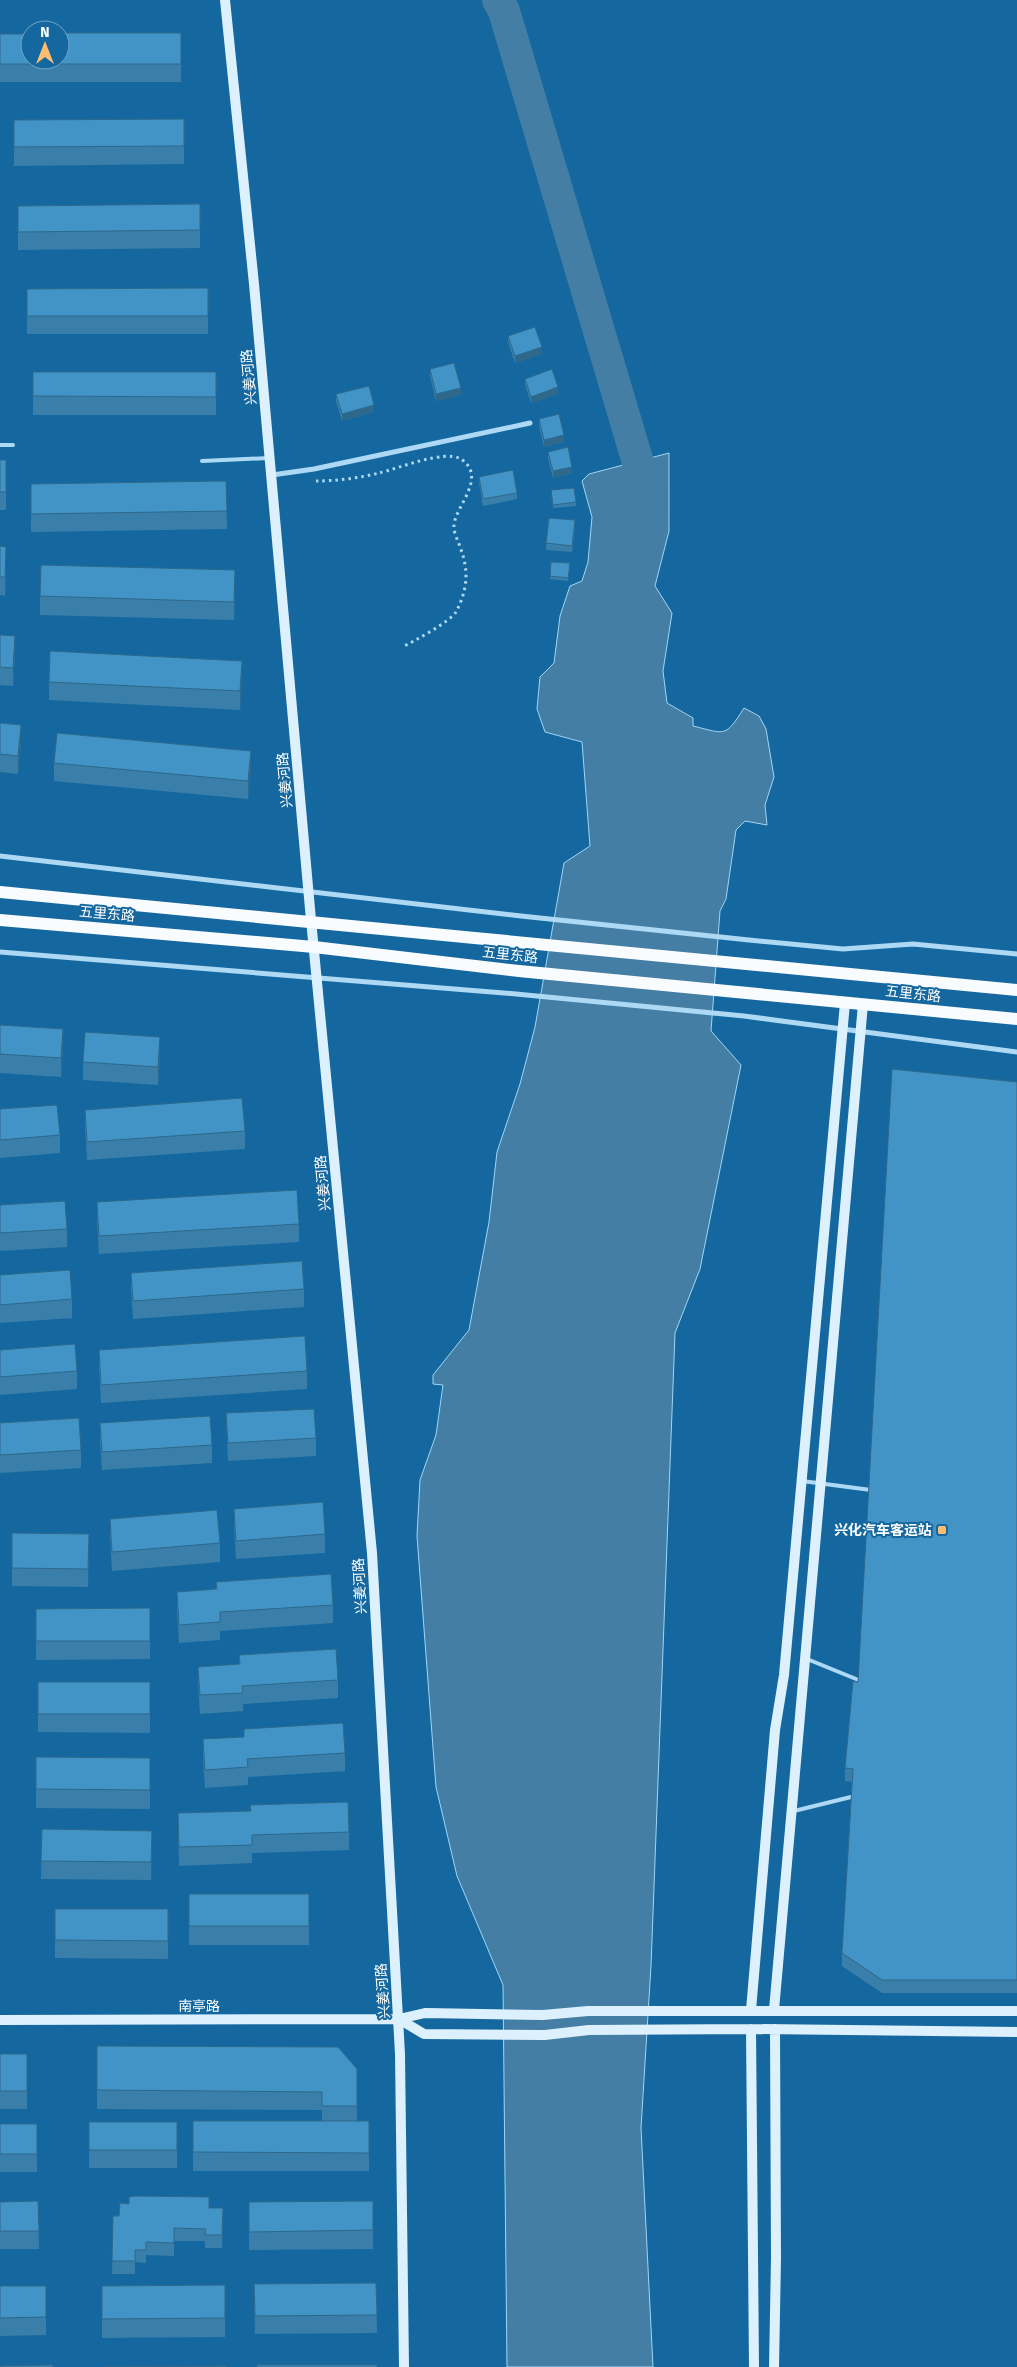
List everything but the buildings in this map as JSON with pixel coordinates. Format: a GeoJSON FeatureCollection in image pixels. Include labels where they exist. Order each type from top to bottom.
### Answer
{"type":"FeatureCollection","features":[{"type":"Feature","properties":{"kind":"main road","name":"五里东路"},"geometry":{"type":"LineString","coordinates":[[0,892],[311,920],[523,944],[746,966],[1017,990]]}},
{"type":"Feature","properties":{"kind":"main road","name":"五里东路"},"geometry":{"type":"LineString","coordinates":[[0,920],[314,946],[519,971],[1017,1020]]}},
{"type":"Feature","properties":{"kind":"street","name":"兴姜河路"},"geometry":{"type":"LineString","coordinates":[[226,0],[272,475],[308,891],[372,1553],[399,2020],[404,2367]]}},
{"type":"Feature","properties":{"kind":"street"},"geometry":{"type":"LineString","coordinates":[[272,475],[314,469],[530,423]]}},
{"type":"Feature","properties":{"kind":"street"},"geometry":{"type":"LineString","coordinates":[[0,856],[521,916],[842,949],[914,944],[1017,954]]}},
{"type":"Feature","properties":{"kind":"street"},"geometry":{"type":"LineString","coordinates":[[0,952],[516,994],[744,1016],[1017,1052]]}},
{"type":"Feature","properties":{"kind":"street"},"geometry":{"type":"LineString","coordinates":[[751,2010],[775,1730],[784,1675],[845,1002]]}},
{"type":"Feature","properties":{"kind":"street"},"geometry":{"type":"LineString","coordinates":[[774,2010],[863,1004]]}},
{"type":"Feature","properties":{"kind":"street"},"geometry":{"type":"LineString","coordinates":[[399,2020],[425,2013],[543,2015],[588,2011],[1017,2011]]}},
{"type":"Feature","properties":{"kind":"street","name":"南亭路"},"geometry":{"type":"LineString","coordinates":[[0,2020],[399,2020]]}},
{"type":"Feature","properties":{"kind":"street"},"geometry":{"type":"LineString","coordinates":[[399,2020],[424,2034],[545,2035],[589,2030],[653,2029],[1017,2032]]}},
{"type":"Feature","properties":{"kind":"street"},"geometry":{"type":"LineString","coordinates":[[751,2029],[754,2367]]}},
{"type":"Feature","properties":{"kind":"street"},"geometry":{"type":"LineString","coordinates":[[774,2367],[776,2258],[775,2029]]}},
{"type":"Feature","properties":{"kind":"lane"},"geometry":{"type":"LineString","coordinates":[[0,445],[12,445]]}},
{"type":"Feature","properties":{"kind":"lane"},"geometry":{"type":"LineString","coordinates":[[202,461],[270,458]]}},
{"type":"Feature","properties":{"kind":"lane"},"geometry":{"type":"LineString","coordinates":[[802,1481],[877,1491]]}},
{"type":"Feature","properties":{"kind":"lane"},"geometry":{"type":"LineString","coordinates":[[806,1658],[865,1683]]}},
{"type":"Feature","properties":{"kind":"lane"},"geometry":{"type":"LineString","coordinates":[[792,1812],[864,1793]]}},
{"type":"Feature","properties":{"kind":"path"},"geometry":{"type":"LineString","coordinates":[[314,469],[316,482],[378,474],[438,457],[451,456],[461,459],[468,467],[471,480],[469,494],[454,524],[466,562],[468,577],[466,588],[455,614],[402,647]]}},
{"type":"Feature","properties":{"kind":"water"},"geometry":{"type":"Polygon","coordinates":[[[669,453],[669,531],[655,586],[672,613],[663,671],[667,703],[693,718],[693,726],[719,732],[733,725],[744,708],[759,716],[766,729],[774,777],[765,805],[767,825],[745,821],[736,830],[726,899],[720,911],[711,1031],[741,1065],[700,1269],[675,1333],[651,1966],[641,2128],[653,2367],[507,2367],[503,1985],[457,1876],[436,1787],[417,1536],[420,1480],[436,1435],[443,1385],[433,1384],[433,1375],[469,1330],[489,1222],[497,1152],[520,1084],[535,1027],[564,863],[590,846],[582,742],[545,732],[537,709],[540,677],[554,663],[560,616],[570,586],[582,581],[588,562],[592,517],[582,481],[589,474],[669,453]]]}},
{"type":"Feature","properties":{"kind":"waterway"},"geometry":{"type":"LineString","coordinates":[[498,0],[504,11],[650,503]]}},
{"type":"Feature","properties":{"kind":"place","name":"兴化汽车客运站"},"geometry":{"type":"Point","coordinates":[942,1530]}}]}
